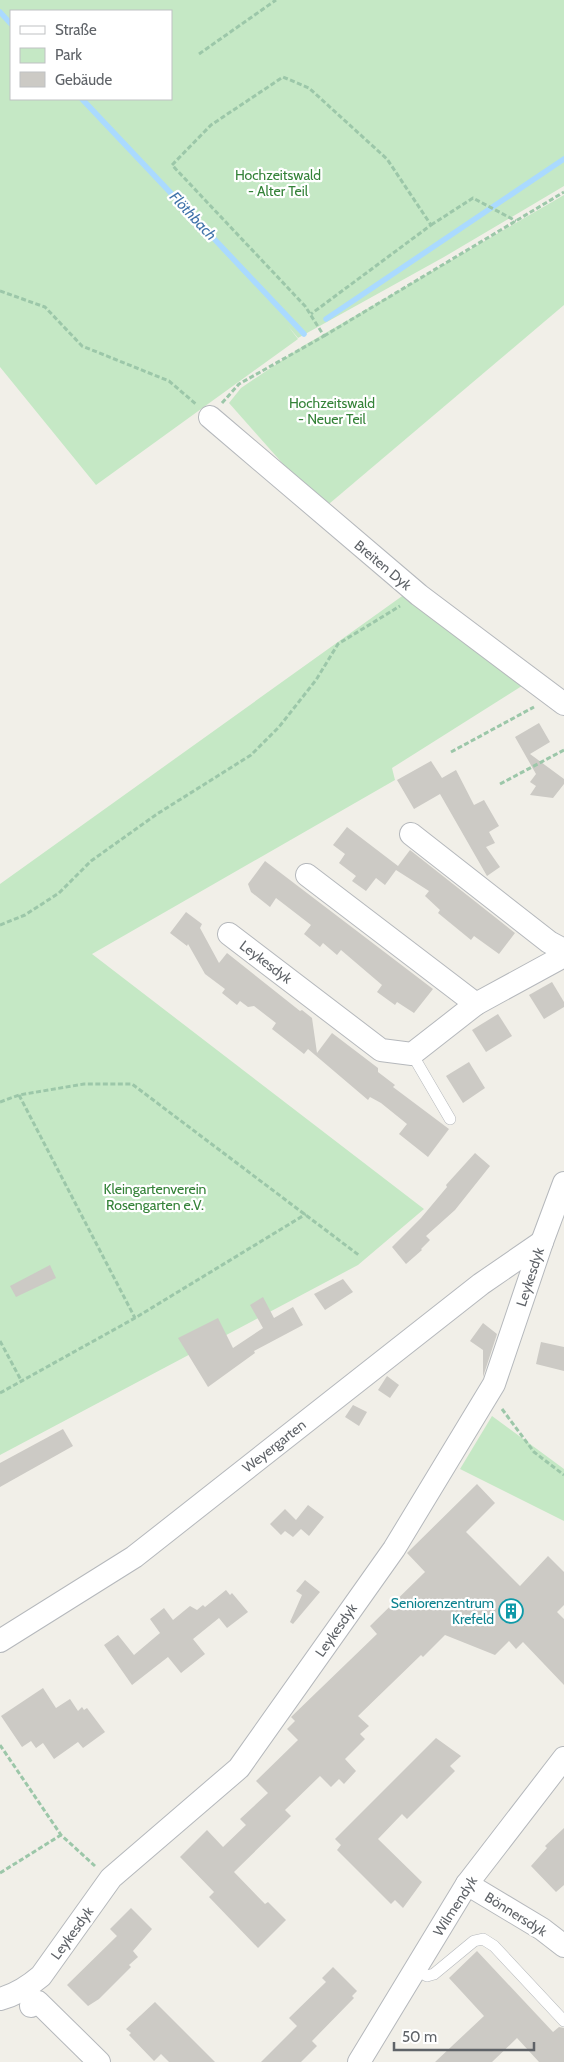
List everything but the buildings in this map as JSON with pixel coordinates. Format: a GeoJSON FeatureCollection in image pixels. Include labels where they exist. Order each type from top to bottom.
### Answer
{"type":"FeatureCollection","features":[{"type":"Feature","properties":{"kind":"street","name":"Breiten Dyk"},"geometry":{"type":"LineString","coordinates":[[210,417],[419,595],[559,700]]}},
{"type":"Feature","properties":{"kind":"street"},"geometry":{"type":"LineString","coordinates":[[411,834],[549,942],[564,950]]}},
{"type":"Feature","properties":{"kind":"street"},"geometry":{"type":"LineString","coordinates":[[307,875],[476,1004]]}},
{"type":"Feature","properties":{"kind":"street","name":"Leykesdyk"},"geometry":{"type":"LineString","coordinates":[[229,934],[381,1050],[412,1054]]}},
{"type":"Feature","properties":{"kind":"street"},"geometry":{"type":"LineString","coordinates":[[412,1054],[476,1004],[564,956]]}},
{"type":"Feature","properties":{"kind":"street","name":"Leykesdyk"},"geometry":{"type":"LineString","coordinates":[[0,1999],[10,1997],[26,1989],[41,1976],[111,1878],[239,1768],[394,1549],[494,1384],[564,1183]]}},
{"type":"Feature","properties":{"kind":"street","name":"Weyergarten"},"geometry":{"type":"LineString","coordinates":[[0,1641],[134,1556],[474,1290],[542,1242]]}},
{"type":"Feature","properties":{"kind":"street","name":"Wilmendyk"},"geometry":{"type":"LineString","coordinates":[[359,2062],[467,1884],[564,1758]]}},
{"type":"Feature","properties":{"kind":"street","name":"Bönnersdyk"},"geometry":{"type":"LineString","coordinates":[[467,1884],[542,1929],[564,1946]]}},
{"type":"Feature","properties":{"kind":"street"},"geometry":{"type":"LineString","coordinates":[[32,2006],[38,2002],[99,2062]]}},
{"type":"Feature","properties":{"kind":"lane"},"geometry":{"type":"LineString","coordinates":[[412,1054],[450,1119]]}},
{"type":"Feature","properties":{"kind":"lane"},"geometry":{"type":"LineString","coordinates":[[414,1969],[427,1976],[434,1974],[474,1941],[483,1940],[494,1946],[564,2021]]}},
{"type":"Feature","properties":{"kind":"path"},"geometry":{"type":"LineString","coordinates":[[199,54],[276,0]]}},
{"type":"Feature","properties":{"kind":"path"},"geometry":{"type":"LineString","coordinates":[[324,336],[311,314],[172,165],[211,125],[283,77],[309,88],[387,159],[431,225]]}},
{"type":"Feature","properties":{"kind":"path"},"geometry":{"type":"LineString","coordinates":[[0,291],[44,308],[82,346],[169,381],[210,417],[239,384],[324,336],[564,192]]}},
{"type":"Feature","properties":{"kind":"path"},"geometry":{"type":"LineString","coordinates":[[311,314],[431,225],[473,198],[516,221]]}},
{"type":"Feature","properties":{"kind":"path"},"geometry":{"type":"LineString","coordinates":[[0,925],[25,915],[59,892],[91,861],[157,814],[251,755],[279,727],[298,703],[316,680],[338,644],[419,595]]}},
{"type":"Feature","properties":{"kind":"path"},"geometry":{"type":"LineString","coordinates":[[451,752],[559,700]]}},
{"type":"Feature","properties":{"kind":"path"},"geometry":{"type":"LineString","coordinates":[[500,784],[564,750]]}},
{"type":"Feature","properties":{"kind":"path"},"geometry":{"type":"LineString","coordinates":[[0,1102],[19,1095],[84,1084],[132,1084],[360,1256]]}},
{"type":"Feature","properties":{"kind":"path"},"geometry":{"type":"LineString","coordinates":[[19,1095],[135,1318]]}},
{"type":"Feature","properties":{"kind":"path"},"geometry":{"type":"LineString","coordinates":[[0,1393],[135,1318],[306,1214]]}},
{"type":"Feature","properties":{"kind":"path"},"geometry":{"type":"LineString","coordinates":[[0,1341],[22,1382]]}},
{"type":"Feature","properties":{"kind":"path"},"geometry":{"type":"LineString","coordinates":[[490,1392],[534,1452],[564,1475]]}},
{"type":"Feature","properties":{"kind":"path"},"geometry":{"type":"LineString","coordinates":[[0,1745],[61,1835],[111,1878]]}},
{"type":"Feature","properties":{"kind":"path"},"geometry":{"type":"LineString","coordinates":[[0,1873],[61,1835]]}},
{"type":"Feature","properties":{"kind":"green space","name":"Hochzeitswald - Alter Teil"},"geometry":{"type":"Polygon","coordinates":[[[0,0],[564,0],[564,186],[444,257],[298,338],[288,326],[298,339],[96,485],[0,367],[0,0]]]}},
{"type":"Feature","properties":{"kind":"green space","name":"Hochzeitswald - Neuer Teil"},"geometry":{"type":"Polygon","coordinates":[[[564,195],[564,305],[323,509],[229,403],[241,388],[303,346],[564,195]]]}},
{"type":"Feature","properties":{"kind":"green space","name":"Kleingartenverein Rosengarten e.V."},"geometry":{"type":"Polygon","coordinates":[[[405,594],[525,684],[392,768],[395,780],[92,954],[424,1209],[358,1265],[0,1455],[0,884],[405,594]]]}},
{"type":"Feature","properties":{"kind":"green space"},"geometry":{"type":"Polygon","coordinates":[[[492,1416],[564,1469],[564,1521],[460,1469],[492,1416]]]}},
{"type":"Feature","properties":{"kind":"waterway","name":"Flöthbach"},"geometry":{"type":"LineString","coordinates":[[0,12],[10,23]]}},
{"type":"Feature","properties":{"kind":"waterway","name":"Flöthbach"},"geometry":{"type":"LineString","coordinates":[[83,100],[304,334]]}},
{"type":"Feature","properties":{"kind":"waterway","name":"Flöthbach"},"geometry":{"type":"LineString","coordinates":[[326,319],[564,159]]}},
{"type":"Feature","properties":{"kind":"place","name":"Seniorenzentrum Krefeld"},"geometry":{"type":"Point","coordinates":[511,1611]}}]}
